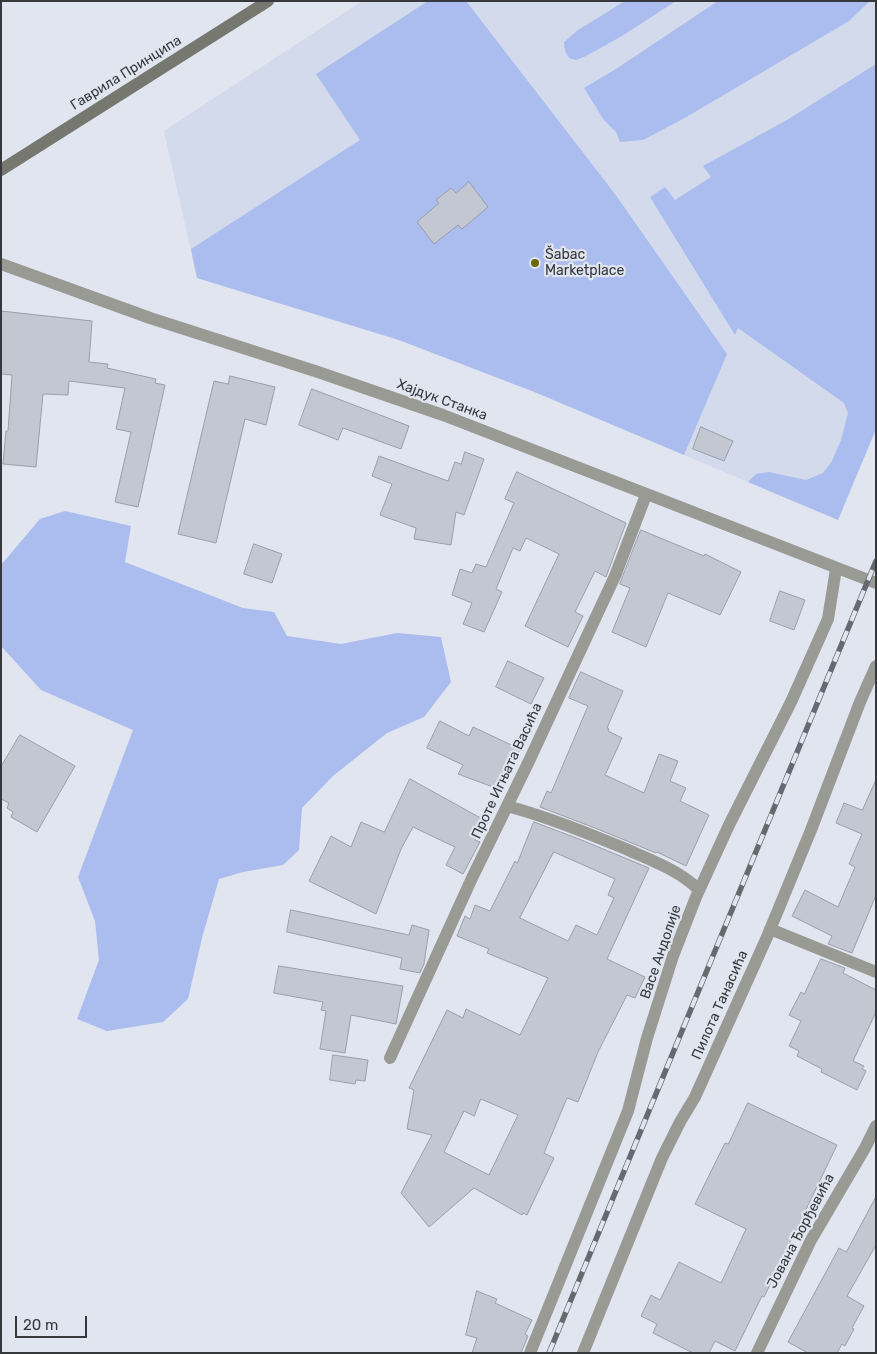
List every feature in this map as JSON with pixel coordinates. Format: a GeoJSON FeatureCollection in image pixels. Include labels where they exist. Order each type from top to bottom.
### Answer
{"type":"FeatureCollection","features":[{"type":"Feature","properties":{"kind":"main road","name":"Гаврила Принципа"},"geometry":{"type":"LineString","coordinates":[[1,170],[268,1]]}},
{"type":"Feature","properties":{"kind":"street","name":"Хајдук Станка"},"geometry":{"type":"LineString","coordinates":[[1,264],[150,318],[318,372],[443,415],[871,582]]}},
{"type":"Feature","properties":{"kind":"street","name":"Проте Игњата Васића"},"geometry":{"type":"LineString","coordinates":[[390,1058],[472,878],[615,576],[646,495]]}},
{"type":"Feature","properties":{"kind":"street","name":"Васе Андолије"},"geometry":{"type":"LineString","coordinates":[[530,1353],[628,1111],[647,1038],[673,956],[699,890],[729,825],[791,702],[828,620],[836,569]]}},
{"type":"Feature","properties":{"kind":"street","name":"Пилота Танасића"},"geometry":{"type":"LineString","coordinates":[[583,1353],[662,1158],[711,1064],[770,929],[876,666]]}},
{"type":"Feature","properties":{"kind":"street"},"geometry":{"type":"LineString","coordinates":[[507,806],[549,818],[654,862],[680,874],[699,890]]}},
{"type":"Feature","properties":{"kind":"street"},"geometry":{"type":"LineString","coordinates":[[770,929],[876,972]]}},
{"type":"Feature","properties":{"kind":"street","name":"Јована Ђорђевића"},"geometry":{"type":"LineString","coordinates":[[757,1353],[811,1240],[876,1126]]}},
{"type":"Feature","properties":{"kind":"shaded area","name":"Šabac Marketplace"},"geometry":{"type":"Polygon","coordinates":[[[362,1],[876,1],[876,429],[838,520],[537,393],[399,340],[197,278],[164,131],[362,1]]]}},
{"type":"Feature","properties":{"kind":"shaded area"},"geometry":{"type":"Polygon","coordinates":[[[428,1],[466,1],[615,194],[727,354],[684,455],[537,393],[399,340],[197,278],[191,249],[360,140],[316,74],[428,1]]]}},
{"type":"Feature","properties":{"kind":"shaded area"},"geometry":{"type":"Polygon","coordinates":[[[625,1],[676,1],[622,36],[586,56],[576,60],[569,58],[565,51],[564,42],[578,30],[625,1]]]}},
{"type":"Feature","properties":{"kind":"shaded area"},"geometry":{"type":"Polygon","coordinates":[[[718,1],[870,1],[849,21],[683,119],[643,140],[620,142],[616,132],[604,120],[584,88],[718,1]]]}},
{"type":"Feature","properties":{"kind":"shaded area"},"geometry":{"type":"Polygon","coordinates":[[[876,64],[876,429],[838,520],[748,482],[756,474],[769,472],[806,480],[823,473],[832,461],[841,440],[848,413],[844,403],[738,328],[735,335],[650,197],[665,187],[675,200],[711,177],[703,166],[787,120],[876,64]]]}},
{"type":"Feature","properties":{"kind":"shaded area"},"geometry":{"type":"Polygon","coordinates":[[[65,511],[131,526],[125,562],[243,608],[274,612],[287,636],[341,644],[397,633],[441,637],[451,682],[424,717],[387,733],[333,776],[302,808],[299,850],[283,865],[243,872],[219,879],[202,938],[188,999],[163,1022],[107,1031],[77,1019],[99,960],[95,921],[78,877],[133,730],[41,690],[1,646],[1,565],[40,519],[65,511]]]}},
{"type":"Feature","properties":{"kind":"building"},"geometry":{"type":"Polygon","coordinates":[[[469,182],[488,207],[462,229],[458,225],[434,244],[417,222],[439,203],[436,200],[451,188],[456,193],[469,182]]]}},
{"type":"Feature","properties":{"kind":"building"},"geometry":{"type":"Polygon","coordinates":[[[1,311],[92,321],[89,362],[108,364],[107,368],[156,379],[155,383],[165,385],[138,507],[115,502],[131,432],[116,429],[125,388],[69,381],[68,395],[43,394],[36,467],[3,464],[6,431],[8,431],[12,375],[1,374],[1,311]]]}},
{"type":"Feature","properties":{"kind":"building"},"geometry":{"type":"Polygon","coordinates":[[[230,376],[275,387],[266,425],[245,419],[216,543],[178,534],[214,381],[228,384],[230,376]]]}},
{"type":"Feature","properties":{"kind":"building"},"geometry":{"type":"Polygon","coordinates":[[[312,389],[409,426],[401,449],[343,428],[338,440],[299,425],[312,389]]]}},
{"type":"Feature","properties":{"kind":"building"},"geometry":{"type":"Polygon","coordinates":[[[701,427],[733,441],[724,461],[693,449],[701,427]]]}},
{"type":"Feature","properties":{"kind":"building"},"geometry":{"type":"Polygon","coordinates":[[[465,452],[484,459],[464,515],[456,512],[451,545],[414,539],[416,528],[380,515],[392,484],[372,476],[379,456],[448,481],[455,462],[461,464],[465,452]]]}},
{"type":"Feature","properties":{"kind":"building"},"geometry":{"type":"Polygon","coordinates":[[[517,472],[626,523],[606,577],[595,571],[575,612],[583,616],[568,647],[525,626],[559,554],[526,538],[520,551],[513,548],[496,589],[502,592],[484,632],[463,624],[472,603],[452,595],[460,569],[472,573],[476,564],[486,567],[514,503],[505,499],[517,472]]]}},
{"type":"Feature","properties":{"kind":"building"},"geometry":{"type":"Polygon","coordinates":[[[641,530],[704,556],[705,554],[741,572],[720,615],[668,593],[646,647],[612,632],[630,588],[620,584],[641,530]]]}},
{"type":"Feature","properties":{"kind":"building"},"geometry":{"type":"Polygon","coordinates":[[[254,544],[282,554],[272,583],[244,574],[254,544]]]}},
{"type":"Feature","properties":{"kind":"building"},"geometry":{"type":"Polygon","coordinates":[[[780,591],[805,600],[794,630],[770,621],[780,591]]]}},
{"type":"Feature","properties":{"kind":"building"},"geometry":{"type":"Polygon","coordinates":[[[508,661],[544,678],[531,704],[496,687],[508,661]]]}},
{"type":"Feature","properties":{"kind":"building"},"geometry":{"type":"Polygon","coordinates":[[[581,672],[623,691],[607,728],[609,729],[608,731],[622,738],[605,775],[644,793],[659,754],[678,761],[670,781],[686,788],[680,801],[709,815],[686,866],[657,852],[540,807],[547,791],[551,793],[588,706],[569,698],[581,672]]]}},
{"type":"Feature","properties":{"kind":"building"},"geometry":{"type":"Polygon","coordinates":[[[440,721],[469,736],[473,727],[520,749],[501,790],[458,774],[463,765],[427,748],[440,721]]]}},
{"type":"Feature","properties":{"kind":"building"},"geometry":{"type":"Polygon","coordinates":[[[20,735],[75,766],[37,832],[11,817],[13,812],[7,808],[9,803],[1,799],[1,767],[20,735]]]}},
{"type":"Feature","properties":{"kind":"building"},"geometry":{"type":"Polygon","coordinates":[[[410,779],[486,821],[475,840],[480,842],[463,874],[446,865],[455,847],[413,827],[401,849],[376,914],[309,881],[331,836],[351,847],[361,822],[384,832],[410,779]]]}},
{"type":"Feature","properties":{"kind":"building"},"geometry":{"type":"Polygon","coordinates":[[[876,780],[876,895],[852,953],[828,944],[832,936],[792,916],[805,890],[838,907],[855,867],[849,864],[862,834],[836,823],[844,803],[862,810],[876,780]]]}},
{"type":"Feature","properties":{"kind":"building"},"geometry":{"type":"Polygon","coordinates":[[[534,822],[649,868],[607,959],[645,977],[635,998],[627,995],[598,1052],[578,1102],[567,1098],[544,1153],[554,1158],[527,1215],[523,1213],[522,1215],[474,1188],[429,1227],[401,1193],[432,1135],[407,1129],[414,1090],[409,1088],[447,1010],[463,1018],[466,1009],[520,1035],[548,978],[487,953],[489,949],[457,936],[465,916],[470,919],[475,905],[490,911],[515,861],[517,863],[534,822]],[[554,852],[520,918],[568,941],[576,925],[597,935],[614,898],[608,895],[615,879],[554,852]],[[481,1099],[474,1116],[464,1111],[444,1152],[489,1175],[518,1115],[481,1099]]]}},
{"type":"Feature","properties":{"kind":"building"},"geometry":{"type":"Polygon","coordinates":[[[291,910],[409,935],[412,925],[429,930],[424,964],[420,973],[400,969],[402,958],[287,932],[291,910]]]}},
{"type":"Feature","properties":{"kind":"building"},"geometry":{"type":"Polygon","coordinates":[[[821,959],[845,968],[843,973],[876,990],[876,1012],[853,1061],[864,1066],[862,1069],[866,1071],[857,1090],[821,1072],[822,1069],[797,1056],[799,1051],[789,1046],[801,1021],[789,1015],[801,992],[804,994],[821,959]]]}},
{"type":"Feature","properties":{"kind":"building"},"geometry":{"type":"Polygon","coordinates":[[[279,966],[403,986],[396,1024],[351,1015],[345,1053],[320,1049],[326,1011],[321,1010],[323,1002],[274,993],[279,966]]]}},
{"type":"Feature","properties":{"kind":"building"},"geometry":{"type":"Polygon","coordinates":[[[333,1055],[368,1060],[365,1081],[356,1080],[355,1084],[330,1080],[333,1055]]]}},
{"type":"Feature","properties":{"kind":"building"},"geometry":{"type":"Polygon","coordinates":[[[748,1103],[837,1145],[764,1297],[762,1296],[735,1351],[715,1341],[709,1353],[693,1353],[653,1333],[657,1324],[641,1316],[651,1295],[660,1300],[679,1262],[721,1283],[746,1229],[695,1204],[725,1143],[728,1144],[748,1103]]]}},
{"type":"Feature","properties":{"kind":"building"},"geometry":{"type":"Polygon","coordinates":[[[876,1197],[876,1245],[847,1296],[864,1306],[852,1328],[854,1329],[845,1346],[842,1344],[837,1353],[808,1353],[788,1342],[839,1248],[846,1252],[876,1197]]]}},
{"type":"Feature","properties":{"kind":"building"},"geometry":{"type":"Polygon","coordinates":[[[477,1291],[497,1299],[495,1303],[532,1320],[525,1334],[528,1336],[521,1353],[472,1353],[477,1338],[466,1335],[477,1291]]]}},
{"type":"Feature","properties":{"kind":"railway"},"geometry":{"type":"LineString","coordinates":[[549,1353],[876,561]]}},
{"type":"Feature","properties":{"kind":"place","name":"Šabac Marketplace"},"geometry":{"type":"Point","coordinates":[535,263]}}]}
